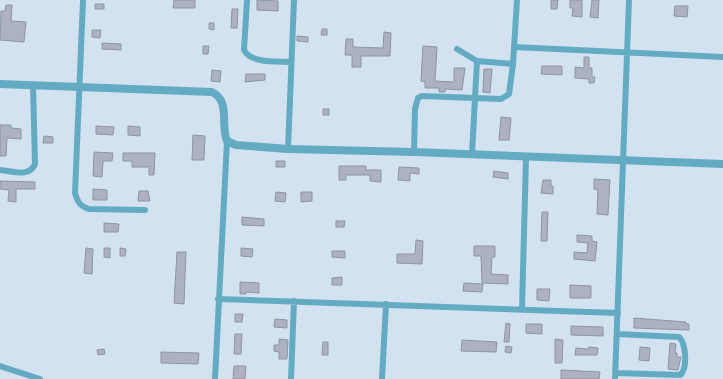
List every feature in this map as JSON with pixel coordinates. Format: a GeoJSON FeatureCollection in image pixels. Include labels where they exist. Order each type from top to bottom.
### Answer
{"type":"FeatureCollection","features":[{"type":"Feature","properties":{"kind":"street"},"geometry":{"type":"LineString","coordinates":[[83,0],[81,87],[75,193],[81,206],[89,209],[145,210]]}},
{"type":"Feature","properties":{"kind":"street"},"geometry":{"type":"LineString","coordinates":[[247,0],[244,50],[247,56],[253,59],[291,62]]}},
{"type":"Feature","properties":{"kind":"street"},"geometry":{"type":"LineString","coordinates":[[288,149],[294,0]]}},
{"type":"Feature","properties":{"kind":"street"},"geometry":{"type":"LineString","coordinates":[[414,152],[415,109],[418,98],[422,96],[501,99],[509,94],[513,64],[517,0]]}},
{"type":"Feature","properties":{"kind":"street"},"geometry":{"type":"LineString","coordinates":[[617,334],[679,337],[684,344],[683,373],[680,375],[615,376],[624,160],[628,0]]}},
{"type":"Feature","properties":{"kind":"street"},"geometry":{"type":"LineString","coordinates":[[514,47],[723,57]]}},
{"type":"Feature","properties":{"kind":"street"},"geometry":{"type":"LineString","coordinates":[[457,49],[477,61],[513,64]]}},
{"type":"Feature","properties":{"kind":"street"},"geometry":{"type":"LineString","coordinates":[[472,154],[477,61]]}},
{"type":"Feature","properties":{"kind":"street"},"geometry":{"type":"LineString","coordinates":[[0,84],[212,92],[218,95],[221,100],[227,142],[215,379]]}},
{"type":"Feature","properties":{"kind":"street"},"geometry":{"type":"LineString","coordinates":[[0,170],[27,173],[32,170],[35,164],[33,85]]}},
{"type":"Feature","properties":{"kind":"street"},"geometry":{"type":"LineString","coordinates":[[227,142],[236,145],[288,149],[414,152],[526,158],[723,164]]}},
{"type":"Feature","properties":{"kind":"street"},"geometry":{"type":"LineString","coordinates":[[522,309],[526,158]]}},
{"type":"Feature","properties":{"kind":"street"},"geometry":{"type":"LineString","coordinates":[[218,299],[618,312]]}},
{"type":"Feature","properties":{"kind":"street"},"geometry":{"type":"LineString","coordinates":[[291,379],[294,301]]}},
{"type":"Feature","properties":{"kind":"street"},"geometry":{"type":"LineString","coordinates":[[382,379],[386,304]]}},
{"type":"Feature","properties":{"kind":"street"},"geometry":{"type":"LineString","coordinates":[[0,366],[40,379]]}},
{"type":"Feature","properties":{"kind":"building"},"geometry":{"type":"Polygon","coordinates":[[[174,0],[195,0],[195,8],[173,8],[174,0]]]}},
{"type":"Feature","properties":{"kind":"building"},"geometry":{"type":"Polygon","coordinates":[[[257,0],[278,1],[278,11],[257,10],[257,0]]]}},
{"type":"Feature","properties":{"kind":"building"},"geometry":{"type":"Polygon","coordinates":[[[551,0],[558,0],[557,9],[551,9],[551,0]]]}},
{"type":"Feature","properties":{"kind":"building"},"geometry":{"type":"Polygon","coordinates":[[[570,0],[582,0],[582,17],[572,16],[573,8],[570,8],[570,0]]]}},
{"type":"Feature","properties":{"kind":"building"},"geometry":{"type":"Polygon","coordinates":[[[592,0],[599,0],[598,18],[590,17],[592,0]]]}},
{"type":"Feature","properties":{"kind":"building"},"geometry":{"type":"Polygon","coordinates":[[[95,4],[104,4],[104,9],[95,9],[95,4]]]}},
{"type":"Feature","properties":{"kind":"building"},"geometry":{"type":"Polygon","coordinates":[[[6,5],[12,5],[11,21],[26,22],[24,42],[0,40],[1,11],[5,11],[6,5]]]}},
{"type":"Feature","properties":{"kind":"building"},"geometry":{"type":"Polygon","coordinates":[[[675,6],[688,6],[687,17],[674,16],[675,6]]]}},
{"type":"Feature","properties":{"kind":"building"},"geometry":{"type":"Polygon","coordinates":[[[232,9],[238,9],[237,28],[231,28],[232,9]]]}},
{"type":"Feature","properties":{"kind":"building"},"geometry":{"type":"Polygon","coordinates":[[[209,23],[214,23],[214,30],[209,29],[209,23]]]}},
{"type":"Feature","properties":{"kind":"building"},"geometry":{"type":"Polygon","coordinates":[[[322,29],[327,29],[327,35],[321,35],[322,29]]]}},
{"type":"Feature","properties":{"kind":"building"},"geometry":{"type":"Polygon","coordinates":[[[92,30],[101,30],[100,38],[92,37],[92,30]]]}},
{"type":"Feature","properties":{"kind":"building"},"geometry":{"type":"Polygon","coordinates":[[[384,32],[391,33],[390,56],[361,56],[361,67],[352,67],[352,55],[345,55],[346,39],[353,39],[353,47],[383,48],[384,32]]]}},
{"type":"Feature","properties":{"kind":"building"},"geometry":{"type":"Polygon","coordinates":[[[297,36],[308,37],[308,42],[297,41],[297,36]]]}},
{"type":"Feature","properties":{"kind":"building"},"geometry":{"type":"Polygon","coordinates":[[[102,43],[121,44],[121,50],[102,49],[102,43]]]}},
{"type":"Feature","properties":{"kind":"building"},"geometry":{"type":"Polygon","coordinates":[[[203,46],[209,46],[208,54],[203,54],[203,46]]]}},
{"type":"Feature","properties":{"kind":"building"},"geometry":{"type":"Polygon","coordinates":[[[423,46],[437,47],[435,81],[454,82],[454,68],[465,68],[462,90],[445,89],[445,92],[439,92],[439,88],[425,88],[425,82],[421,81],[423,46]]]}},
{"type":"Feature","properties":{"kind":"building"},"geometry":{"type":"Polygon","coordinates":[[[584,57],[589,57],[589,68],[592,68],[592,77],[595,77],[594,83],[589,83],[589,79],[575,78],[575,67],[584,68],[584,57]]]}},
{"type":"Feature","properties":{"kind":"building"},"geometry":{"type":"Polygon","coordinates":[[[542,66],[562,66],[562,75],[541,74],[542,66]]]}},
{"type":"Feature","properties":{"kind":"building"},"geometry":{"type":"Polygon","coordinates":[[[484,69],[492,69],[490,93],[483,92],[484,69]]]}},
{"type":"Feature","properties":{"kind":"building"},"geometry":{"type":"Polygon","coordinates":[[[212,70],[221,71],[220,82],[211,81],[212,70]]]}},
{"type":"Feature","properties":{"kind":"building"},"geometry":{"type":"Polygon","coordinates":[[[246,74],[265,74],[265,80],[245,82],[246,74]]]}},
{"type":"Feature","properties":{"kind":"building"},"geometry":{"type":"Polygon","coordinates":[[[323,109],[329,109],[329,115],[323,115],[323,109]]]}},
{"type":"Feature","properties":{"kind":"building"},"geometry":{"type":"Polygon","coordinates":[[[501,117],[511,118],[509,140],[499,140],[501,117]]]}},
{"type":"Feature","properties":{"kind":"building"},"geometry":{"type":"Polygon","coordinates":[[[0,125],[11,125],[11,128],[21,129],[21,139],[7,138],[6,156],[0,156],[0,125]]]}},
{"type":"Feature","properties":{"kind":"building"},"geometry":{"type":"Polygon","coordinates":[[[96,126],[114,127],[113,135],[96,134],[96,126]]]}},
{"type":"Feature","properties":{"kind":"building"},"geometry":{"type":"Polygon","coordinates":[[[128,126],[140,127],[140,136],[128,135],[128,126]]]}},
{"type":"Feature","properties":{"kind":"building"},"geometry":{"type":"Polygon","coordinates":[[[193,135],[205,136],[204,160],[192,160],[193,135]]]}},
{"type":"Feature","properties":{"kind":"building"},"geometry":{"type":"Polygon","coordinates":[[[44,136],[53,137],[53,143],[43,143],[44,136]]]}},
{"type":"Feature","properties":{"kind":"building"},"geometry":{"type":"Polygon","coordinates":[[[94,152],[113,153],[112,161],[103,161],[102,177],[93,176],[94,152]]]}},
{"type":"Feature","properties":{"kind":"building"},"geometry":{"type":"Polygon","coordinates":[[[123,153],[155,153],[154,175],[149,175],[149,167],[132,167],[132,161],[123,161],[123,153]]]}},
{"type":"Feature","properties":{"kind":"building"},"geometry":{"type":"Polygon","coordinates":[[[276,161],[285,161],[285,167],[276,167],[276,161]]]}},
{"type":"Feature","properties":{"kind":"building"},"geometry":{"type":"Polygon","coordinates":[[[339,166],[366,166],[366,170],[381,170],[381,182],[370,181],[370,175],[346,175],[346,180],[339,180],[339,166]]]}},
{"type":"Feature","properties":{"kind":"building"},"geometry":{"type":"Polygon","coordinates":[[[399,167],[419,168],[419,174],[410,173],[410,181],[398,180],[399,167]]]}},
{"type":"Feature","properties":{"kind":"building"},"geometry":{"type":"Polygon","coordinates":[[[494,171],[508,173],[508,179],[493,177],[494,171]]]}},
{"type":"Feature","properties":{"kind":"building"},"geometry":{"type":"Polygon","coordinates":[[[594,179],[610,180],[608,215],[597,214],[598,190],[594,189],[594,179]]]}},
{"type":"Feature","properties":{"kind":"building"},"geometry":{"type":"Polygon","coordinates":[[[543,180],[551,180],[553,194],[541,193],[543,180]]]}},
{"type":"Feature","properties":{"kind":"building"},"geometry":{"type":"Polygon","coordinates":[[[0,181],[35,182],[35,189],[16,189],[16,202],[8,201],[9,190],[0,189],[0,181]]]}},
{"type":"Feature","properties":{"kind":"building"},"geometry":{"type":"Polygon","coordinates":[[[93,189],[107,190],[107,200],[93,200],[93,189]]]}},
{"type":"Feature","properties":{"kind":"building"},"geometry":{"type":"Polygon","coordinates":[[[139,191],[148,191],[150,201],[138,201],[139,191]]]}},
{"type":"Feature","properties":{"kind":"building"},"geometry":{"type":"Polygon","coordinates":[[[276,192],[286,193],[285,202],[275,201],[276,192]]]}},
{"type":"Feature","properties":{"kind":"building"},"geometry":{"type":"Polygon","coordinates":[[[301,192],[312,192],[312,201],[301,202],[301,192]]]}},
{"type":"Feature","properties":{"kind":"building"},"geometry":{"type":"Polygon","coordinates":[[[542,212],[548,212],[547,241],[541,241],[542,212]]]}},
{"type":"Feature","properties":{"kind":"building"},"geometry":{"type":"Polygon","coordinates":[[[242,217],[264,219],[264,226],[242,225],[242,217]]]}},
{"type":"Feature","properties":{"kind":"building"},"geometry":{"type":"Polygon","coordinates":[[[336,221],[345,221],[344,227],[336,227],[336,221]]]}},
{"type":"Feature","properties":{"kind":"building"},"geometry":{"type":"Polygon","coordinates":[[[104,223],[119,224],[118,232],[104,232],[104,223]]]}},
{"type":"Feature","properties":{"kind":"building"},"geometry":{"type":"Polygon","coordinates":[[[577,235],[592,236],[592,241],[597,242],[595,261],[574,259],[574,252],[587,253],[588,243],[577,242],[577,235]]]}},
{"type":"Feature","properties":{"kind":"building"},"geometry":{"type":"Polygon","coordinates":[[[416,240],[423,241],[422,264],[397,263],[397,254],[415,254],[416,240]]]}},
{"type":"Feature","properties":{"kind":"building"},"geometry":{"type":"Polygon","coordinates":[[[474,246],[495,246],[495,257],[492,257],[491,274],[508,275],[508,284],[482,283],[481,256],[474,256],[474,246]]]}},
{"type":"Feature","properties":{"kind":"building"},"geometry":{"type":"Polygon","coordinates":[[[86,248],[93,249],[92,274],[84,273],[86,248]]]}},
{"type":"Feature","properties":{"kind":"building"},"geometry":{"type":"Polygon","coordinates":[[[104,248],[110,248],[110,258],[104,257],[104,248]]]}},
{"type":"Feature","properties":{"kind":"building"},"geometry":{"type":"Polygon","coordinates":[[[120,248],[126,249],[125,256],[120,256],[120,248]]]}},
{"type":"Feature","properties":{"kind":"building"},"geometry":{"type":"Polygon","coordinates":[[[241,248],[253,249],[252,257],[241,256],[241,248]]]}},
{"type":"Feature","properties":{"kind":"building"},"geometry":{"type":"Polygon","coordinates":[[[332,251],[345,251],[345,258],[332,257],[332,251]]]}},
{"type":"Feature","properties":{"kind":"building"},"geometry":{"type":"Polygon","coordinates":[[[177,252],[186,252],[184,304],[174,303],[177,252]]]}},
{"type":"Feature","properties":{"kind":"building"},"geometry":{"type":"Polygon","coordinates":[[[342,277],[342,285],[332,285],[332,278],[342,277]]]}},
{"type":"Feature","properties":{"kind":"building"},"geometry":{"type":"Polygon","coordinates":[[[240,282],[259,283],[259,293],[246,292],[246,294],[240,294],[240,282]]]}},
{"type":"Feature","properties":{"kind":"building"},"geometry":{"type":"Polygon","coordinates":[[[464,283],[483,284],[482,292],[463,291],[464,283]]]}},
{"type":"Feature","properties":{"kind":"building"},"geometry":{"type":"Polygon","coordinates":[[[570,285],[591,286],[591,298],[570,298],[570,285]]]}},
{"type":"Feature","properties":{"kind":"building"},"geometry":{"type":"Polygon","coordinates":[[[537,289],[550,289],[549,301],[537,300],[537,289]]]}},
{"type":"Feature","properties":{"kind":"building"},"geometry":{"type":"Polygon","coordinates":[[[235,314],[243,314],[242,322],[235,322],[235,314]]]}},
{"type":"Feature","properties":{"kind":"building"},"geometry":{"type":"Polygon","coordinates":[[[634,318],[686,322],[686,324],[689,324],[689,330],[634,328],[634,318]]]}},
{"type":"Feature","properties":{"kind":"building"},"geometry":{"type":"Polygon","coordinates":[[[275,319],[287,320],[287,328],[274,327],[275,319]]]}},
{"type":"Feature","properties":{"kind":"building"},"geometry":{"type":"Polygon","coordinates":[[[506,323],[510,324],[509,342],[504,342],[506,323]]]}},
{"type":"Feature","properties":{"kind":"building"},"geometry":{"type":"Polygon","coordinates":[[[526,324],[542,324],[542,334],[526,333],[526,324]]]}},
{"type":"Feature","properties":{"kind":"building"},"geometry":{"type":"Polygon","coordinates":[[[571,326],[603,327],[603,336],[571,335],[571,326]]]}},
{"type":"Feature","properties":{"kind":"building"},"geometry":{"type":"Polygon","coordinates":[[[235,334],[242,334],[241,354],[234,354],[235,334]]]}},
{"type":"Feature","properties":{"kind":"building"},"geometry":{"type":"Polygon","coordinates":[[[279,339],[288,340],[287,359],[279,359],[279,352],[274,351],[274,345],[279,345],[279,339]]]}},
{"type":"Feature","properties":{"kind":"building"},"geometry":{"type":"Polygon","coordinates":[[[555,339],[563,340],[562,363],[555,363],[555,339]]]}},
{"type":"Feature","properties":{"kind":"building"},"geometry":{"type":"Polygon","coordinates":[[[462,340],[497,342],[496,352],[461,351],[462,340]]]}},
{"type":"Feature","properties":{"kind":"building"},"geometry":{"type":"Polygon","coordinates":[[[323,342],[328,342],[328,355],[322,355],[323,342]]]}},
{"type":"Feature","properties":{"kind":"building"},"geometry":{"type":"Polygon","coordinates":[[[670,343],[676,344],[675,353],[677,353],[677,357],[681,357],[678,370],[668,369],[670,343]]]}},
{"type":"Feature","properties":{"kind":"building"},"geometry":{"type":"Polygon","coordinates":[[[506,346],[512,347],[511,353],[505,352],[506,346]]]}},
{"type":"Feature","properties":{"kind":"building"},"geometry":{"type":"Polygon","coordinates":[[[589,347],[598,348],[597,355],[575,355],[576,348],[588,349],[589,347]]]}},
{"type":"Feature","properties":{"kind":"building"},"geometry":{"type":"Polygon","coordinates":[[[640,347],[650,348],[649,361],[639,360],[640,347]]]}},
{"type":"Feature","properties":{"kind":"building"},"geometry":{"type":"Polygon","coordinates":[[[104,349],[105,354],[98,355],[97,350],[104,349]]]}},
{"type":"Feature","properties":{"kind":"building"},"geometry":{"type":"Polygon","coordinates":[[[161,352],[199,353],[198,364],[161,363],[161,352]]]}},
{"type":"Feature","properties":{"kind":"building"},"geometry":{"type":"Polygon","coordinates":[[[234,366],[246,366],[245,379],[233,379],[234,366]]]}},
{"type":"Feature","properties":{"kind":"building"},"geometry":{"type":"Polygon","coordinates":[[[561,370],[600,372],[599,379],[561,379],[561,370]]]}}]}
